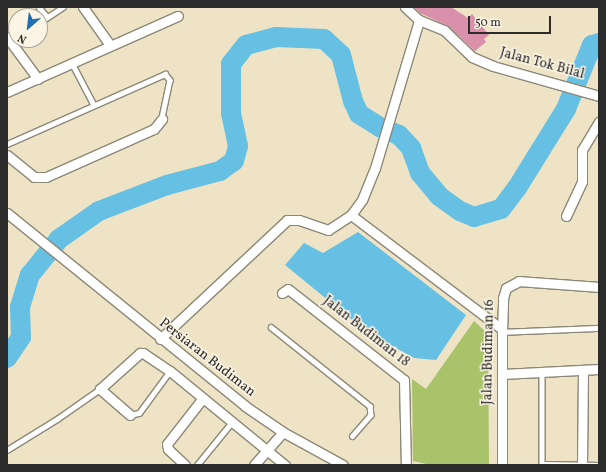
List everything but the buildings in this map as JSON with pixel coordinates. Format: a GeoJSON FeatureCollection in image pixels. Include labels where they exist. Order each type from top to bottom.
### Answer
{"type":"FeatureCollection","features":[{"type":"Feature","properties":{"kind":"street"},"geometry":{"type":"LineString","coordinates":[[84,7],[110,45]]}},
{"type":"Feature","properties":{"kind":"street"},"geometry":{"type":"LineString","coordinates":[[160,339],[287,220],[299,220],[328,230],[351,215],[362,200],[382,144],[419,20],[405,7]]}},
{"type":"Feature","properties":{"kind":"street"},"geometry":{"type":"LineString","coordinates":[[7,92],[178,16]]}},
{"type":"Feature","properties":{"kind":"street","name":"Jalan Tok Bilal"},"geometry":{"type":"LineString","coordinates":[[419,20],[444,30],[479,60],[562,87],[578,89],[599,96]]}},
{"type":"Feature","properties":{"kind":"street"},"geometry":{"type":"LineString","coordinates":[[18,48],[38,78]]}},
{"type":"Feature","properties":{"kind":"street"},"geometry":{"type":"LineString","coordinates":[[7,155],[26,172],[40,179],[154,129],[162,119]]}},
{"type":"Feature","properties":{"kind":"street"},"geometry":{"type":"LineString","coordinates":[[566,216],[582,181],[582,150],[599,122]]}},
{"type":"Feature","properties":{"kind":"street","name":"Persiaran Budiman"},"geometry":{"type":"LineString","coordinates":[[7,213],[160,339],[245,406],[283,432],[344,465]]}},
{"type":"Feature","properties":{"kind":"street"},"geometry":{"type":"LineString","coordinates":[[351,215],[502,331]]}},
{"type":"Feature","properties":{"kind":"street","name":"Jalan Budiman 16"},"geometry":{"type":"LineString","coordinates":[[502,465],[502,331],[504,294],[511,283],[519,281],[599,287]]}},
{"type":"Feature","properties":{"kind":"street","name":"Jalan Budiman 18"},"geometry":{"type":"LineString","coordinates":[[282,293],[288,289],[404,380],[406,465]]}},
{"type":"Feature","properties":{"kind":"street"},"geometry":{"type":"LineString","coordinates":[[130,415],[100,389],[140,353],[147,354],[204,398],[285,465]]}},
{"type":"Feature","properties":{"kind":"street"},"geometry":{"type":"LineString","coordinates":[[502,374],[599,369]]}},
{"type":"Feature","properties":{"kind":"street"},"geometry":{"type":"LineString","coordinates":[[582,370],[582,464]]}},
{"type":"Feature","properties":{"kind":"street"},"geometry":{"type":"LineString","coordinates":[[185,465],[168,449],[167,444],[204,398]]}},
{"type":"Feature","properties":{"kind":"street"},"geometry":{"type":"LineString","coordinates":[[254,465],[283,432]]}},
{"type":"Feature","properties":{"kind":"lane"},"geometry":{"type":"LineString","coordinates":[[48,16],[63,7]]}},
{"type":"Feature","properties":{"kind":"lane"},"geometry":{"type":"LineString","coordinates":[[72,63],[94,105]]}},
{"type":"Feature","properties":{"kind":"lane"},"geometry":{"type":"LineString","coordinates":[[7,144],[162,74],[168,75],[169,87],[162,119]]}},
{"type":"Feature","properties":{"kind":"lane"},"geometry":{"type":"LineString","coordinates":[[271,327],[370,406],[371,415],[353,436]]}},
{"type":"Feature","properties":{"kind":"lane"},"geometry":{"type":"LineString","coordinates":[[502,331],[599,328]]}},
{"type":"Feature","properties":{"kind":"lane"},"geometry":{"type":"LineString","coordinates":[[130,415],[139,413],[170,371]]}},
{"type":"Feature","properties":{"kind":"lane"},"geometry":{"type":"LineString","coordinates":[[542,372],[542,464],[599,465]]}},
{"type":"Feature","properties":{"kind":"lane"},"geometry":{"type":"LineString","coordinates":[[7,450],[57,419],[100,389]]}},
{"type":"Feature","properties":{"kind":"lane"},"geometry":{"type":"LineString","coordinates":[[197,465],[232,422]]}},
{"type":"Feature","properties":{"kind":"green space"},"geometry":{"type":"Polygon","coordinates":[[[474,321],[488,334],[489,465],[431,465],[413,461],[412,379],[426,389],[474,321]]]}},
{"type":"Feature","properties":{"kind":"water"},"geometry":{"type":"Polygon","coordinates":[[[358,232],[466,315],[436,360],[414,358],[367,332],[285,265],[304,243],[323,253],[358,232]]]}},
{"type":"Feature","properties":{"kind":"waterway"},"geometry":{"type":"LineString","coordinates":[[7,358],[21,337],[20,307],[30,275],[59,239],[99,211],[167,185],[220,171],[234,161],[238,146],[231,113],[231,64],[246,45],[276,37],[324,39],[341,55],[353,101],[359,114],[380,127],[399,135],[411,148],[420,173],[439,196],[460,211],[474,217],[501,209],[517,188],[566,109],[592,45],[599,43]]}}]}
